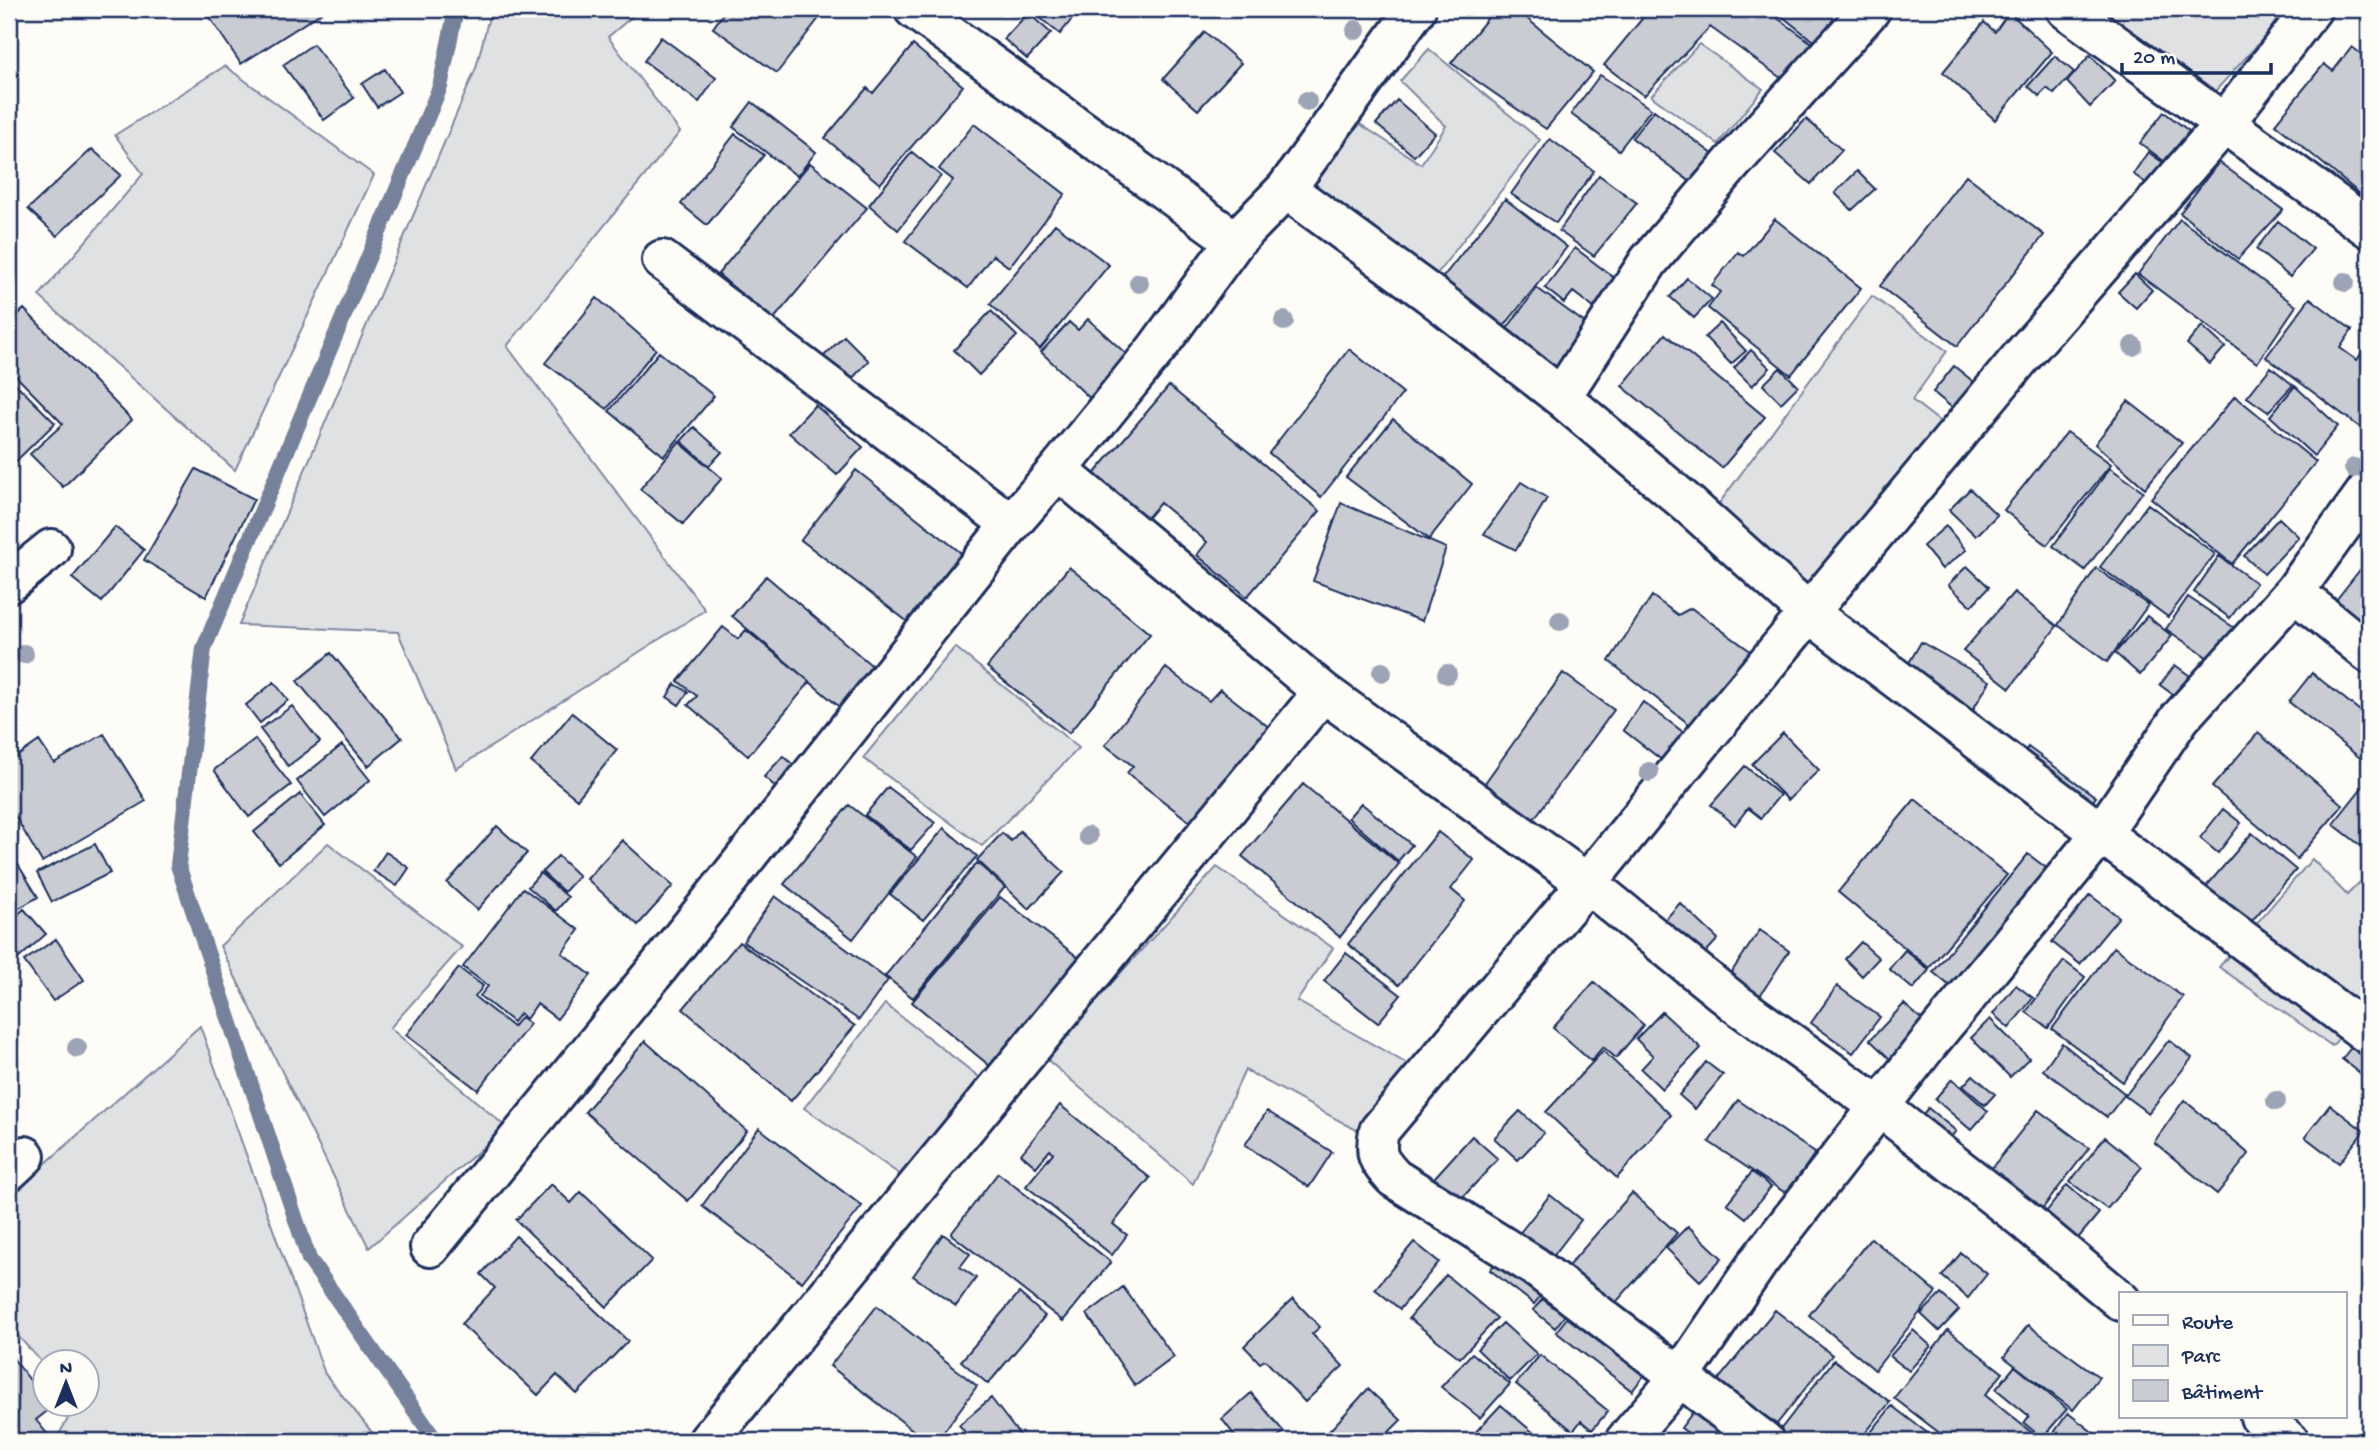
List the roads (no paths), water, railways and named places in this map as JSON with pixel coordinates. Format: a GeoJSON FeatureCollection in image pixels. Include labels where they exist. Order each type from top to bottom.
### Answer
{"type":"FeatureCollection","features":[{"type":"Feature","properties":{"kind":"street"},"geometry":{"type":"LineString","coordinates":[[914,9],[1235,241]]}},
{"type":"Feature","properties":{"kind":"street"},"geometry":{"type":"LineString","coordinates":[[430,1247],[657,969],[1011,524],[1157,348],[1235,241],[1286,190],[1416,9]]}},
{"type":"Feature","properties":{"kind":"street"},"geometry":{"type":"LineString","coordinates":[[1561,397],[1649,261],[1732,163],[1871,9]]}},
{"type":"Feature","properties":{"kind":"street"},"geometry":{"type":"LineString","coordinates":[[2066,9],[2369,228]]}},
{"type":"Feature","properties":{"kind":"street"},"geometry":{"type":"LineString","coordinates":[[1764,1441],[1534,1266],[1394,1178],[1378,1159],[1376,1145],[1380,1130],[2022,356],[2224,124],[2312,9]]}},
{"type":"Feature","properties":{"kind":"street"},"geometry":{"type":"LineString","coordinates":[[1286,190],[1431,295],[1561,397],[1688,504],[1808,613],[2369,1035]]}},
{"type":"Feature","properties":{"kind":"street"},"geometry":{"type":"LineString","coordinates":[[662,260],[1011,524]]}},
{"type":"Feature","properties":{"kind":"street"},"geometry":{"type":"LineString","coordinates":[[1058,470],[1323,692],[1587,883],[1734,1002],[1880,1107],[2022,1218],[2119,1299]]}},
{"type":"Feature","properties":{"kind":"street"},"geometry":{"type":"LineString","coordinates":[[1625,1441],[1679,1377],[1759,1261],[1928,1044],[2101,834],[2180,718],[2294,592],[2369,488]]}},
{"type":"Feature","properties":{"kind":"street"},"geometry":{"type":"LineString","coordinates":[[9,583],[51,549]]}},
{"type":"Feature","properties":{"kind":"street"},"geometry":{"type":"LineString","coordinates":[[2294,592],[2369,653]]}},
{"type":"Feature","properties":{"kind":"street"},"geometry":{"type":"LineString","coordinates":[[708,1441],[1323,692]]}},
{"type":"Feature","properties":{"kind":"street"},"geometry":{"type":"LineString","coordinates":[[2261,1418],[2289,1441]]}},
{"type":"Feature","properties":{"kind":"waterway"},"geometry":{"type":"LineString","coordinates":[[436,1441],[309,1259],[178,865],[204,648],[440,87],[456,9]]}}]}
